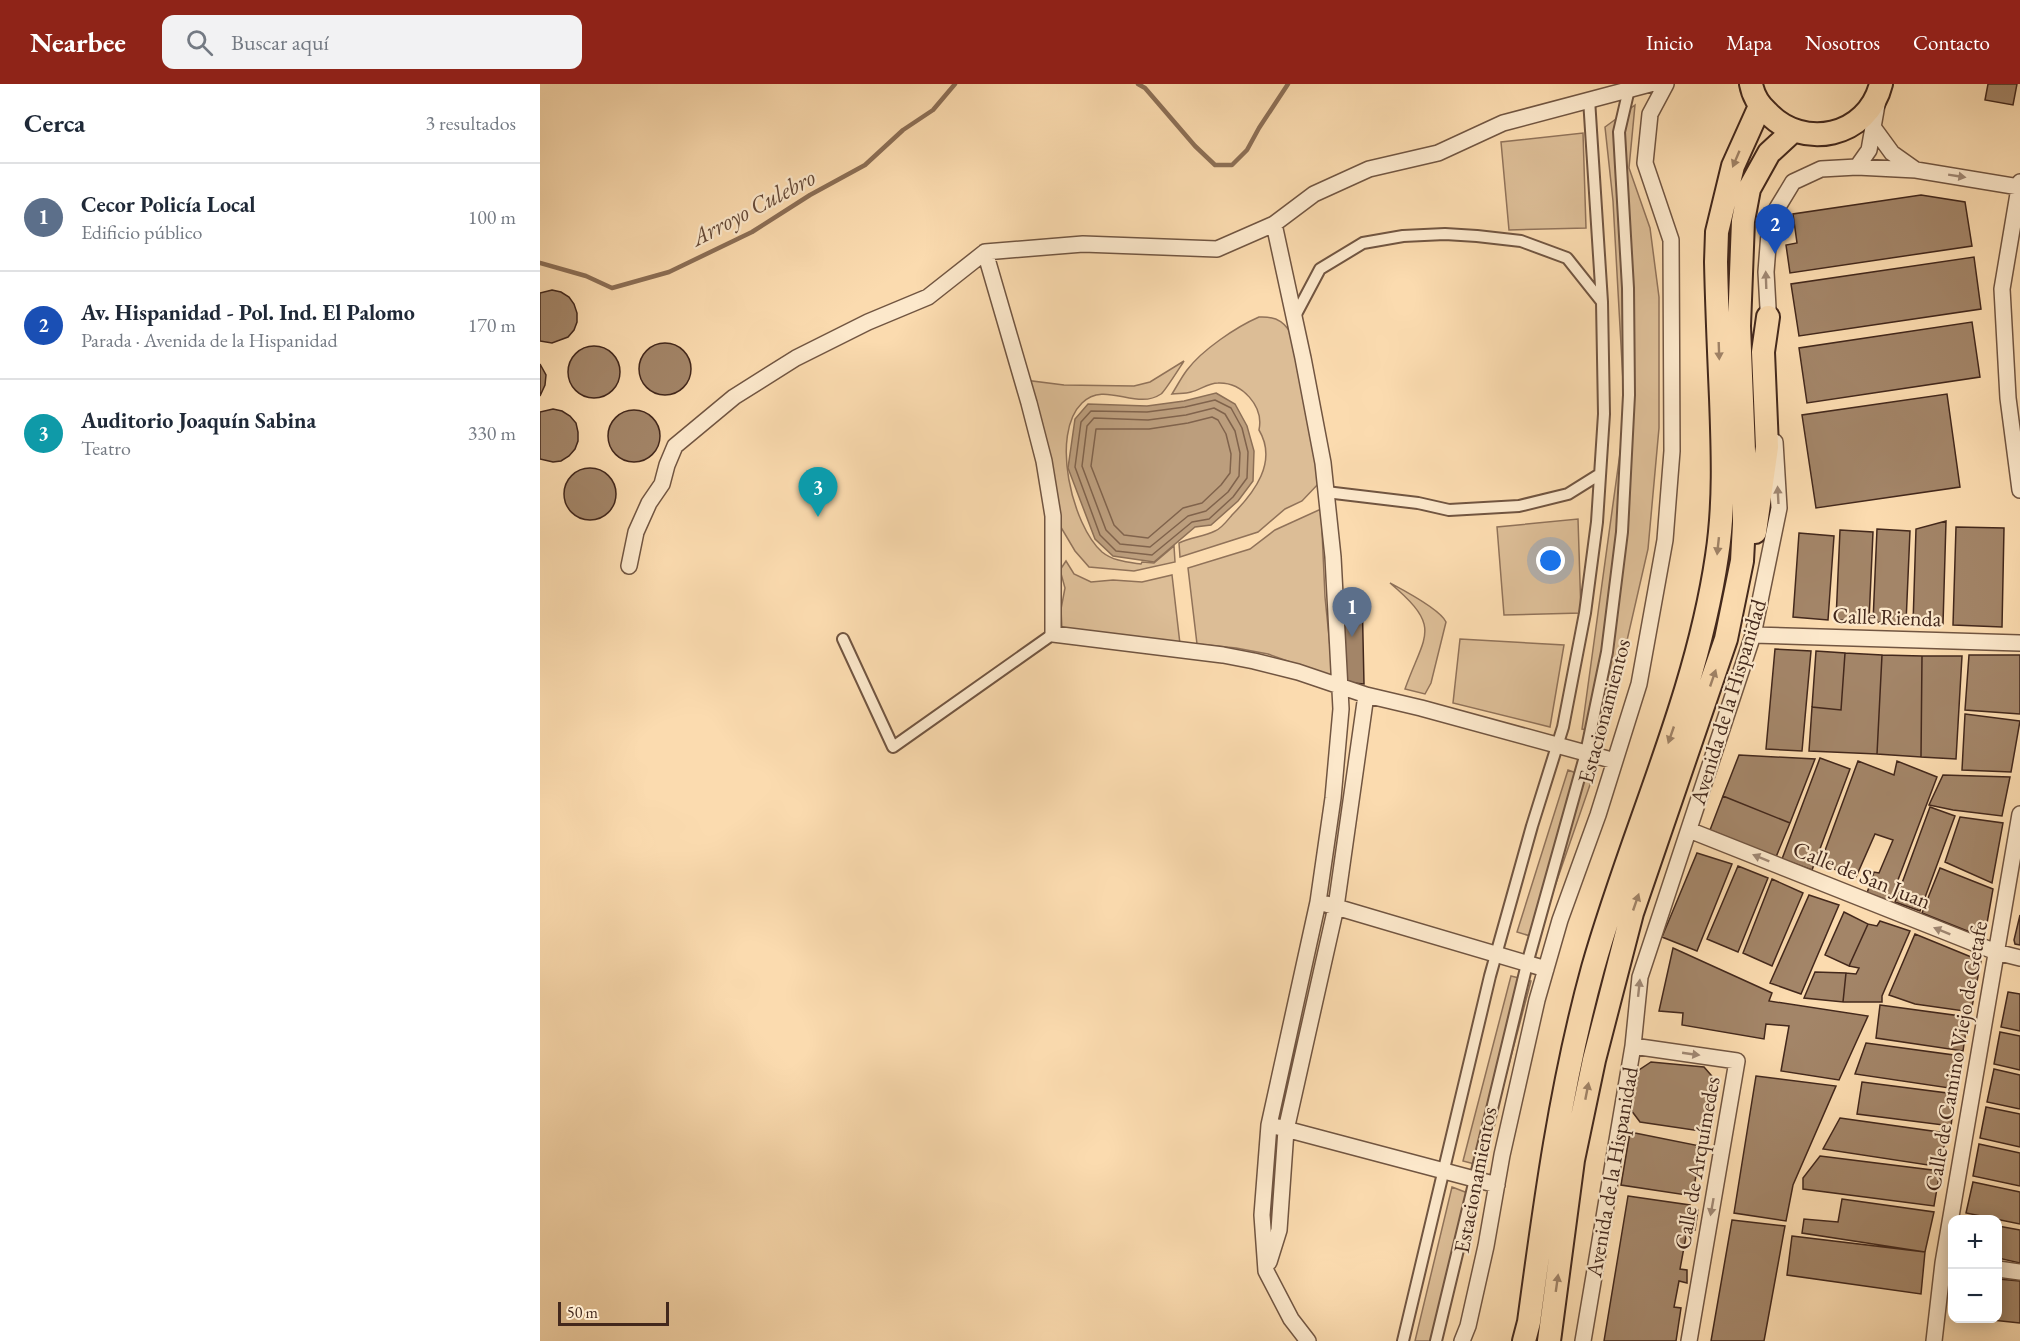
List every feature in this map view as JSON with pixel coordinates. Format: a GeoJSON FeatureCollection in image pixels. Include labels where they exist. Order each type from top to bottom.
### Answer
{"type":"FeatureCollection","features":[{"type":"Feature","properties":{"kind":"main road"},"geometry":{"type":"LineString","coordinates":[[1751,84],[1760,106],[1774,121],[1792,131],[1809,135],[1827,134],[1843,129],[1858,120],[1880,88]]}},
{"type":"Feature","properties":{"kind":"main road","name":"Avenida de la Hispanidad"},"geometry":{"type":"LineString","coordinates":[[1524,1341],[1529,1322],[1548,1176],[1572,1053],[1593,968],[1695,664],[1706,619],[1717,554],[1722,500],[1717,232],[1733,166],[1760,106]]}},
{"type":"Feature","properties":{"kind":"main road","name":"Avenida de la Hispanidad"},"geometry":{"type":"LineString","coordinates":[[1549,1341],[1574,1160],[1593,1060],[1632,913],[1726,639],[1735,599],[1742,561],[1744,524],[1744,451],[1739,326],[1743,221],[1749,189],[1769,153],[1792,131]]}},
{"type":"Feature","properties":{"kind":"main road"},"geometry":{"type":"LineString","coordinates":[[1735,599],[1748,587],[1767,447],[1763,352],[1768,317]]}},
{"type":"Feature","properties":{"kind":"street"},"geometry":{"type":"LineString","coordinates":[[629,566],[636,532],[648,503],[662,484],[675,446],[734,397],[787,363],[868,322],[928,297],[985,252],[1083,244],[1217,249],[1274,224],[1314,194],[1369,169],[1438,153],[1503,123],[1650,84]]}},
{"type":"Feature","properties":{"kind":"street","name":"Estacionamientos"},"geometry":{"type":"LineString","coordinates":[[1462,1341],[1470,1314],[1534,1011],[1560,920],[1598,815],[1639,684],[1666,529],[1672,451],[1671,240],[1645,163],[1650,114],[1666,84]]}},
{"type":"Feature","properties":{"kind":"street"},"geometry":{"type":"LineString","coordinates":[[1857,167],[1869,150],[1880,88]]}},
{"type":"Feature","properties":{"kind":"street"},"geometry":{"type":"LineString","coordinates":[[1436,1341],[1527,964],[1586,753],[1607,652],[1622,521],[1629,395],[1628,288],[1619,132],[1629,89]]}},
{"type":"Feature","properties":{"kind":"street"},"geometry":{"type":"LineString","coordinates":[[1403,1341],[1496,954],[1557,745],[1572,685],[1585,613],[1597,522],[1604,414],[1602,302],[1589,99]]}},
{"type":"Feature","properties":{"kind":"street"},"geometry":{"type":"LineString","coordinates":[[1873,128],[1892,153],[1916,170]]}},
{"type":"Feature","properties":{"kind":"street","name":"Avenida de la Hispanidad"},"geometry":{"type":"LineString","coordinates":[[1583,1341],[1634,1046],[1640,977],[1753,635],[1779,508],[1766,272],[1770,220],[1793,182],[1821,169],[1857,167],[1916,170],[2019,187]]}},
{"type":"Feature","properties":{"kind":"street"},"geometry":{"type":"LineString","coordinates":[[2020,182],[2002,289],[2014,398],[2020,490]]}},
{"type":"Feature","properties":{"kind":"street"},"geometry":{"type":"LineString","coordinates":[[1274,224],[1323,463],[1333,557],[1341,709],[1333,798],[1318,902],[1269,1125],[1262,1215],[1266,1270],[1291,1319],[1308,1341]]}},
{"type":"Feature","properties":{"kind":"street"},"geometry":{"type":"LineString","coordinates":[[1294,318],[1320,269],[1363,243],[1403,236],[1477,236],[1521,241],[1567,258],[1602,302]]}},
{"type":"Feature","properties":{"kind":"street"},"geometry":{"type":"LineString","coordinates":[[985,252],[1029,403],[1046,472],[1053,516],[1053,634]]}},
{"type":"Feature","properties":{"kind":"street"},"geometry":{"type":"LineString","coordinates":[[1326,492],[1418,503],[1449,510],[1519,507],[1568,494],[1600,474]]}},
{"type":"Feature","properties":{"kind":"street"},"geometry":{"type":"LineString","coordinates":[[843,639],[893,747],[1053,634],[1223,655],[1298,672],[1366,695],[1615,761]]}},
{"type":"Feature","properties":{"kind":"street","name":"Calle Rienda"},"geometry":{"type":"LineString","coordinates":[[1753,635],[2020,643]]}},
{"type":"Feature","properties":{"kind":"street"},"geometry":{"type":"LineString","coordinates":[[1266,1270],[1279,1230],[1286,1130],[1336,907],[1366,695]]}},
{"type":"Feature","properties":{"kind":"street","name":"Calle de Camino Viejo de Getafe"},"geometry":{"type":"LineString","coordinates":[[1956,1215],[2020,814]]}},
{"type":"Feature","properties":{"kind":"street","name":"Calle de San Juan"},"geometry":{"type":"LineString","coordinates":[[1689,830],[1996,952],[2020,958]]}},
{"type":"Feature","properties":{"kind":"street"},"geometry":{"type":"LineString","coordinates":[[1318,902],[1546,969]]}},
{"type":"Feature","properties":{"kind":"street","name":"Calle de Arquímedes"},"geometry":{"type":"LineString","coordinates":[[1634,1046],[1737,1061],[1689,1341]]}},
{"type":"Feature","properties":{"kind":"street"},"geometry":{"type":"LineString","coordinates":[[1269,1125],[1497,1185]]}},
{"type":"Feature","properties":{"kind":"street","name":"Calle de Camino Viejo de Getafe"},"geometry":{"type":"LineString","coordinates":[[1934,1341],[1948,1264]]}},
{"type":"Feature","properties":{"kind":"street"},"geometry":{"type":"LineString","coordinates":[[2002,1270],[2020,1272]]}},
{"type":"Feature","properties":{"kind":"shaded area"},"geometry":{"type":"Polygon","coordinates":[[[1635,105],[1629,168],[1650,228],[1659,297],[1659,428],[1648,549],[1606,732],[1582,729],[1625,417],[1613,201],[1605,127],[1635,105]]]}},
{"type":"Feature","properties":{"kind":"shaded area"},"geometry":{"type":"Polygon","coordinates":[[[1583,133],[1586,228],[1509,230],[1501,142],[1583,133]]]}},
{"type":"Feature","properties":{"kind":"shaded area"},"geometry":{"type":"Polygon","coordinates":[[[1259,317],[1276,319],[1281,322],[1294,339],[1320,482],[1302,501],[1285,509],[1258,532],[1180,557],[1179,543],[1219,528],[1248,497],[1261,476],[1266,454],[1259,430],[1258,412],[1255,404],[1243,391],[1218,383],[1189,393],[1172,394],[1193,362],[1230,333],[1259,317]]]}},
{"type":"Feature","properties":{"kind":"shaded area"},"geometry":{"type":"Polygon","coordinates":[[[1184,361],[1161,394],[1141,399],[1101,394],[1082,403],[1072,417],[1067,436],[1066,457],[1069,479],[1074,501],[1091,539],[1102,552],[1111,557],[1120,561],[1141,564],[1142,562],[1154,563],[1174,546],[1175,562],[1134,571],[1089,567],[1075,551],[1056,519],[1024,380],[1064,385],[1134,386],[1150,382],[1184,361]]]}},
{"type":"Feature","properties":{"kind":"shaded area"},"geometry":{"type":"Polygon","coordinates":[[[1321,509],[1325,597],[1333,677],[1268,654],[1197,644],[1188,568],[1250,549],[1275,530],[1321,509]]]}},
{"type":"Feature","properties":{"kind":"shaded area"},"geometry":{"type":"Polygon","coordinates":[[[1578,519],[1581,613],[1504,615],[1497,527],[1578,519]]]}},
{"type":"Feature","properties":{"kind":"shaded area"},"geometry":{"type":"Polygon","coordinates":[[[1066,561],[1074,574],[1091,582],[1113,580],[1142,582],[1172,575],[1180,644],[1062,630],[1061,609],[1065,588],[1060,570],[1066,561]]]}},
{"type":"Feature","properties":{"kind":"shaded area"},"geometry":{"type":"Polygon","coordinates":[[[1390,583],[1437,611],[1446,622],[1431,683],[1425,694],[1405,689],[1423,643],[1425,632],[1423,622],[1418,611],[1407,598],[1390,583]]]}},
{"type":"Feature","properties":{"kind":"shaded area"},"geometry":{"type":"Polygon","coordinates":[[[1460,639],[1564,645],[1550,727],[1453,703],[1460,639]]]}},
{"type":"Feature","properties":{"kind":"shaded area"},"geometry":{"type":"Polygon","coordinates":[[[1568,770],[1592,779],[1537,938],[1517,932],[1568,770]]]}},
{"type":"Feature","properties":{"kind":"shaded area"},"geometry":{"type":"Polygon","coordinates":[[[1511,976],[1531,981],[1482,1166],[1463,1161],[1511,976]]]}},
{"type":"Feature","properties":{"kind":"shaded area"},"geometry":{"type":"Polygon","coordinates":[[[1452,1187],[1473,1195],[1438,1341],[1415,1341],[1452,1187]]]}},
{"type":"Feature","properties":{"kind":"water"},"geometry":{"type":"Polygon","coordinates":[[[1216,393],[1235,404],[1247,426],[1254,451],[1253,481],[1238,501],[1211,525],[1195,527],[1154,562],[1113,556],[1095,539],[1068,468],[1075,419],[1088,404],[1147,406],[1184,401],[1216,393]]]}},
{"type":"Feature","properties":{"kind":"building"},"geometry":{"type":"Polygon","coordinates":[[[1988,84],[2017,84],[2013,105],[1985,100],[1988,84]]]}},
{"type":"Feature","properties":{"kind":"building"},"geometry":{"type":"Polygon","coordinates":[[[1921,195],[1965,202],[1972,246],[1790,273],[1786,245],[1797,243],[1793,214],[1921,195]]]}},
{"type":"Feature","properties":{"kind":"building"},"geometry":{"type":"Polygon","coordinates":[[[1974,257],[1981,309],[1799,336],[1791,284],[1974,257]]]}},
{"type":"Feature","properties":{"kind":"building"},"geometry":{"type":"Polygon","coordinates":[[[552,290],[569,297],[577,313],[577,322],[568,337],[552,343],[540,341],[540,293],[552,290]]]}},
{"type":"Feature","properties":{"kind":"building"},"geometry":{"type":"Polygon","coordinates":[[[1972,322],[1980,377],[1807,403],[1799,348],[1972,322]]]}},
{"type":"Feature","properties":{"kind":"building"},"geometry":{"type":"Polygon","coordinates":[[[660,343],[670,343],[684,350],[691,369],[684,388],[670,395],[660,395],[650,391],[643,384],[639,374],[639,364],[643,354],[650,347],[660,343]]]}},
{"type":"Feature","properties":{"kind":"building"},"geometry":{"type":"Polygon","coordinates":[[[589,346],[599,346],[613,353],[620,372],[613,391],[599,398],[589,398],[579,394],[572,387],[568,377],[568,367],[572,357],[579,350],[589,346]]]}},
{"type":"Feature","properties":{"kind":"building"},"geometry":{"type":"Polygon","coordinates":[[[540,364],[546,375],[540,396],[540,364]]]}},
{"type":"Feature","properties":{"kind":"building"},"geometry":{"type":"Polygon","coordinates":[[[1947,394],[1960,487],[1816,508],[1802,415],[1947,394]]]}},
{"type":"Feature","properties":{"kind":"building"},"geometry":{"type":"Polygon","coordinates":[[[553,409],[562,411],[576,423],[578,441],[569,456],[561,461],[553,462],[540,459],[540,412],[553,409]]]}},
{"type":"Feature","properties":{"kind":"building"},"geometry":{"type":"Polygon","coordinates":[[[629,410],[639,410],[653,417],[660,436],[653,455],[639,462],[629,462],[619,458],[612,451],[608,441],[608,431],[612,421],[619,414],[629,410]]]}},
{"type":"Feature","properties":{"kind":"building"},"geometry":{"type":"Polygon","coordinates":[[[585,468],[595,468],[609,475],[616,494],[609,513],[595,520],[585,520],[575,516],[568,509],[564,499],[564,489],[568,479],[575,472],[585,468]]]}},
{"type":"Feature","properties":{"kind":"building"},"geometry":{"type":"Polygon","coordinates":[[[1946,521],[1943,624],[1913,624],[1916,529],[1946,521]]]}},
{"type":"Feature","properties":{"kind":"building"},"geometry":{"type":"Polygon","coordinates":[[[1956,527],[2004,528],[2002,627],[1953,625],[1956,527]]]}},
{"type":"Feature","properties":{"kind":"building"},"geometry":{"type":"Polygon","coordinates":[[[1877,529],[1910,531],[1906,623],[1873,622],[1877,529]]]}},
{"type":"Feature","properties":{"kind":"building"},"geometry":{"type":"Polygon","coordinates":[[[1840,530],[1873,532],[1869,621],[1836,620],[1840,530]]]}},
{"type":"Feature","properties":{"kind":"building"},"geometry":{"type":"Polygon","coordinates":[[[1799,533],[1834,536],[1828,620],[1793,617],[1799,533]]]}},
{"type":"Feature","properties":{"kind":"building"},"geometry":{"type":"Polygon","coordinates":[[[1341,592],[1362,592],[1364,684],[1343,682],[1341,592]]]}},
{"type":"Feature","properties":{"kind":"building"},"geometry":{"type":"Polygon","coordinates":[[[1775,649],[1811,651],[1802,751],[1766,749],[1775,649]]]}},
{"type":"Feature","properties":{"kind":"building"},"geometry":{"type":"Polygon","coordinates":[[[1816,651],[1845,653],[1841,710],[1812,707],[1816,651]]]}},
{"type":"Feature","properties":{"kind":"building"},"geometry":{"type":"Polygon","coordinates":[[[1845,653],[1882,655],[1877,754],[1809,751],[1812,707],[1841,710],[1845,653]]]}},
{"type":"Feature","properties":{"kind":"building"},"geometry":{"type":"Polygon","coordinates":[[[1882,655],[1922,656],[1921,757],[1877,754],[1882,655]]]}},
{"type":"Feature","properties":{"kind":"building"},"geometry":{"type":"Polygon","coordinates":[[[1969,655],[2020,655],[2020,714],[1965,710],[1969,655]]]}},
{"type":"Feature","properties":{"kind":"building"},"geometry":{"type":"Polygon","coordinates":[[[1922,656],[1962,656],[1956,759],[1921,757],[1922,656]]]}},
{"type":"Feature","properties":{"kind":"building"},"geometry":{"type":"Polygon","coordinates":[[[1965,714],[2020,721],[2011,772],[1962,770],[1965,714]]]}},
{"type":"Feature","properties":{"kind":"building"},"geometry":{"type":"Polygon","coordinates":[[[1739,755],[1815,759],[1790,823],[1723,796],[1739,755]]]}},
{"type":"Feature","properties":{"kind":"building"},"geometry":{"type":"Polygon","coordinates":[[[1820,758],[1850,769],[1812,870],[1782,859],[1820,758]]]}},
{"type":"Feature","properties":{"kind":"building"},"geometry":{"type":"Polygon","coordinates":[[[1858,761],[1894,775],[1897,761],[1937,777],[1890,901],[1867,893],[1874,872],[1879,873],[1893,840],[1875,834],[1856,877],[1820,864],[1858,761]]]}},
{"type":"Feature","properties":{"kind":"building"},"geometry":{"type":"Polygon","coordinates":[[[1943,775],[2010,777],[2002,816],[1929,805],[1943,775]]]}},
{"type":"Feature","properties":{"kind":"building"},"geometry":{"type":"Polygon","coordinates":[[[1723,796],[1790,823],[1776,857],[1710,830],[1723,796]]]}},
{"type":"Feature","properties":{"kind":"building"},"geometry":{"type":"Polygon","coordinates":[[[1930,807],[1955,816],[1920,911],[1895,902],[1930,807]]]}},
{"type":"Feature","properties":{"kind":"building"},"geometry":{"type":"Polygon","coordinates":[[[1960,817],[2003,823],[1992,883],[1945,862],[1960,817]]]}},
{"type":"Feature","properties":{"kind":"building"},"geometry":{"type":"Polygon","coordinates":[[[1697,853],[1732,864],[1697,951],[1662,937],[1697,853]]]}},
{"type":"Feature","properties":{"kind":"building"},"geometry":{"type":"Polygon","coordinates":[[[1738,866],[1768,878],[1738,952],[1707,939],[1738,866]]]}},
{"type":"Feature","properties":{"kind":"building"},"geometry":{"type":"Polygon","coordinates":[[[1940,868],[1993,889],[1986,929],[1975,934],[1922,913],[1940,868]]]}},
{"type":"Feature","properties":{"kind":"building"},"geometry":{"type":"Polygon","coordinates":[[[1772,879],[1803,893],[1772,966],[1743,953],[1772,879]]]}},
{"type":"Feature","properties":{"kind":"building"},"geometry":{"type":"Polygon","coordinates":[[[1809,895],[1839,905],[1801,994],[1770,983],[1809,895]]]}},
{"type":"Feature","properties":{"kind":"building"},"geometry":{"type":"Polygon","coordinates":[[[1844,912],[1868,924],[1849,966],[1825,955],[1844,912]]]}},
{"type":"Feature","properties":{"kind":"building"},"geometry":{"type":"Polygon","coordinates":[[[2020,915],[2020,945],[2015,944],[2014,940],[2020,915]]]}},
{"type":"Feature","properties":{"kind":"building"},"geometry":{"type":"Polygon","coordinates":[[[1880,921],[1910,931],[1882,996],[1882,1002],[1843,1002],[1846,973],[1856,974],[1859,968],[1849,966],[1868,924],[1877,926],[1880,921]]]}},
{"type":"Feature","properties":{"kind":"building"},"geometry":{"type":"Polygon","coordinates":[[[1915,934],[1981,961],[1971,1012],[1915,1004],[1889,995],[1915,934]]]}},
{"type":"Feature","properties":{"kind":"building"},"geometry":{"type":"Polygon","coordinates":[[[1673,948],[1772,993],[1769,1001],[1868,1016],[1839,1080],[1781,1071],[1789,1026],[1766,1024],[1764,1039],[1682,1025],[1683,1013],[1659,1011],[1673,948]]]}},
{"type":"Feature","properties":{"kind":"building"},"geometry":{"type":"Polygon","coordinates":[[[1815,972],[1846,973],[1843,1002],[1804,998],[1815,972]]]}},
{"type":"Feature","properties":{"kind":"building"},"geometry":{"type":"Polygon","coordinates":[[[2008,992],[2020,994],[2020,1031],[2001,1027],[2008,992]]]}},
{"type":"Feature","properties":{"kind":"building"},"geometry":{"type":"Polygon","coordinates":[[[1880,1005],[1968,1017],[1963,1051],[1876,1038],[1880,1005]]]}},
{"type":"Feature","properties":{"kind":"building"},"geometry":{"type":"Polygon","coordinates":[[[2000,1032],[2020,1036],[2020,1070],[1994,1064],[2000,1032]]]}},
{"type":"Feature","properties":{"kind":"building"},"geometry":{"type":"Polygon","coordinates":[[[1866,1043],[1961,1056],[1956,1089],[1855,1074],[1866,1043]]]}},
{"type":"Feature","properties":{"kind":"building"},"geometry":{"type":"Polygon","coordinates":[[[1651,1062],[1704,1067],[1717,1082],[1707,1132],[1640,1122],[1631,1110],[1639,1070],[1651,1062]]]}},
{"type":"Feature","properties":{"kind":"building"},"geometry":{"type":"Polygon","coordinates":[[[1994,1069],[2020,1075],[2020,1109],[1987,1102],[1994,1069]]]}},
{"type":"Feature","properties":{"kind":"building"},"geometry":{"type":"Polygon","coordinates":[[[1756,1076],[1836,1086],[1793,1185],[1786,1221],[1734,1213],[1756,1076]]]}},
{"type":"Feature","properties":{"kind":"building"},"geometry":{"type":"Polygon","coordinates":[[[1862,1082],[1955,1094],[1951,1126],[1857,1114],[1862,1082]]]}},
{"type":"Feature","properties":{"kind":"building"},"geometry":{"type":"Polygon","coordinates":[[[1986,1107],[2020,1114],[2020,1147],[1980,1138],[1986,1107]]]}},
{"type":"Feature","properties":{"kind":"building"},"geometry":{"type":"Polygon","coordinates":[[[1840,1118],[1946,1133],[1941,1167],[1823,1149],[1840,1118]]]}},
{"type":"Feature","properties":{"kind":"building"},"geometry":{"type":"Polygon","coordinates":[[[1630,1132],[1700,1146],[1693,1196],[1621,1185],[1630,1132]]]}},
{"type":"Feature","properties":{"kind":"building"},"geometry":{"type":"Polygon","coordinates":[[[1979,1144],[2020,1153],[2020,1186],[1973,1176],[1979,1144]]]}},
{"type":"Feature","properties":{"kind":"building"},"geometry":{"type":"Polygon","coordinates":[[[1820,1156],[1940,1171],[1934,1206],[1803,1189],[1803,1178],[1820,1156]]]}},
{"type":"Feature","properties":{"kind":"building"},"geometry":{"type":"Polygon","coordinates":[[[1973,1182],[2020,1192],[2020,1224],[2002,1220],[2002,1215],[1966,1213],[1973,1182]]]}},
{"type":"Feature","properties":{"kind":"building"},"geometry":{"type":"Polygon","coordinates":[[[1628,1196],[1690,1205],[1690,1210],[1698,1210],[1695,1230],[1687,1231],[1680,1269],[1687,1270],[1687,1283],[1679,1281],[1674,1307],[1681,1308],[1676,1341],[1604,1341],[1628,1196]]]}},
{"type":"Feature","properties":{"kind":"building"},"geometry":{"type":"Polygon","coordinates":[[[1842,1199],[1934,1212],[1925,1252],[1802,1233],[1804,1219],[1838,1222],[1842,1199]]]}},
{"type":"Feature","properties":{"kind":"building"},"geometry":{"type":"Polygon","coordinates":[[[1732,1220],[1785,1226],[1764,1341],[1711,1341],[1732,1220]]]}},
{"type":"Feature","properties":{"kind":"building"},"geometry":{"type":"Polygon","coordinates":[[[2002,1227],[2020,1230],[2020,1263],[2002,1259],[2002,1227]]]}},
{"type":"Feature","properties":{"kind":"building"},"geometry":{"type":"Polygon","coordinates":[[[1792,1236],[1925,1252],[1921,1294],[1787,1275],[1792,1236]]]}},
{"type":"Feature","properties":{"kind":"building"},"geometry":{"type":"Polygon","coordinates":[[[2002,1279],[2020,1281],[2020,1323],[2002,1321],[2002,1279]]]}},
{"type":"Feature","properties":{"kind":"waterway","name":"Arroyo Culebro"},"geometry":{"type":"LineString","coordinates":[[540,263],[586,276],[612,288],[669,272],[752,232],[810,195],[865,165],[903,130],[933,110],[955,84]]}},
{"type":"Feature","properties":{"kind":"waterway","name":"Arroyo Culebro"},"geometry":{"type":"LineString","coordinates":[[1138,84],[1145,88],[1195,146],[1215,165],[1232,165],[1247,150],[1288,84]]}},
{"type":"Feature","properties":{"kind":"place","name":"Av. Hispanidad - Pol. Ind. El Palomo"},"geometry":{"type":"Point","coordinates":[1775,254]}},
{"type":"Feature","properties":{"kind":"place","name":"Auditorio Joaquín Sabina"},"geometry":{"type":"Point","coordinates":[818,517]}},
{"type":"Feature","properties":{"kind":"place","name":"Cecor Policía Local"},"geometry":{"type":"Point","coordinates":[1352,637]}}]}
